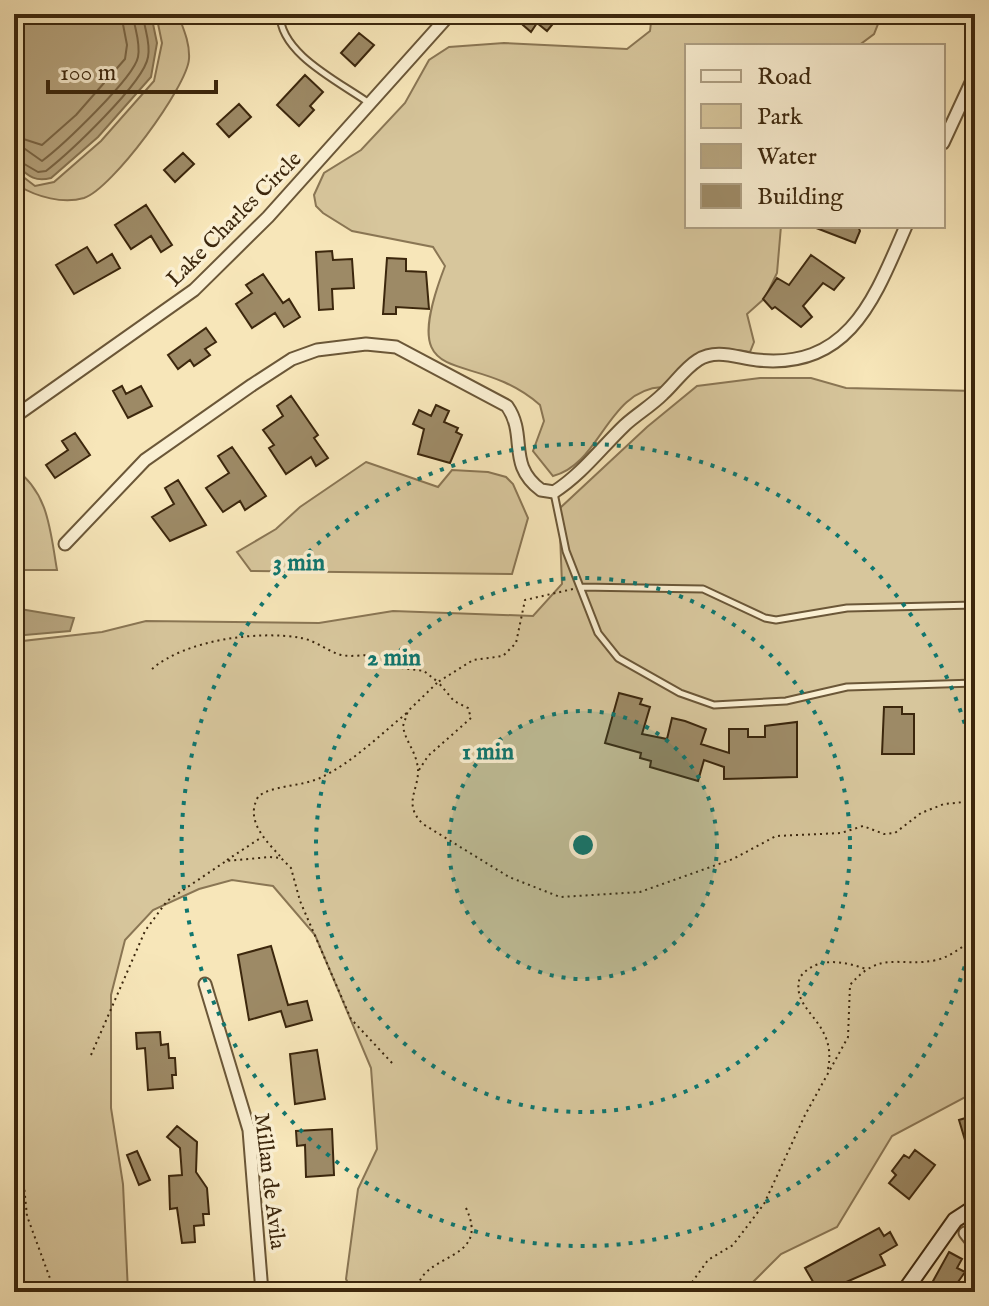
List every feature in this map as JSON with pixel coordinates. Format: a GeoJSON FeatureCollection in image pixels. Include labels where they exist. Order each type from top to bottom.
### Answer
{"type":"FeatureCollection","features":[{"type":"Feature","properties":{"kind":"street","name":"Lake Charles Circle"},"geometry":{"type":"LineString","coordinates":[[14,417],[194,290],[268,217],[450,14]]}},
{"type":"Feature","properties":{"kind":"street"},"geometry":{"type":"LineString","coordinates":[[945,139],[975,74]]}},
{"type":"Feature","properties":{"kind":"street"},"geometry":{"type":"LineString","coordinates":[[65,544],[145,460],[292,359],[341,346],[396,347],[507,406],[513,415],[519,467],[541,490],[554,492],[573,479],[627,423],[655,402],[698,359],[715,354],[778,361],[805,360],[850,332],[877,291],[905,228]]}},
{"type":"Feature","properties":{"kind":"street","name":"Millan de Avila"},"geometry":{"type":"LineString","coordinates":[[205,984],[249,1130],[262,1292]]}},
{"type":"Feature","properties":{"kind":"street"},"geometry":{"type":"LineString","coordinates":[[904,1292],[955,1220],[975,1207]]}},
{"type":"Feature","properties":{"kind":"street"},"geometry":{"type":"LineString","coordinates":[[965,1233],[975,1246]]}},
{"type":"Feature","properties":{"kind":"lane"},"geometry":{"type":"LineString","coordinates":[[280,14],[285,36],[295,49],[370,104]]}},
{"type":"Feature","properties":{"kind":"lane"},"geometry":{"type":"LineString","coordinates":[[554,492],[566,551],[598,633],[618,658],[680,693],[714,705],[786,701],[847,687],[975,683]]}},
{"type":"Feature","properties":{"kind":"lane"},"geometry":{"type":"LineString","coordinates":[[580,587],[703,589],[765,618],[776,620],[847,608],[975,605]]}},
{"type":"Feature","properties":{"kind":"path"},"geometry":{"type":"LineString","coordinates":[[393,1064],[351,1019],[300,901],[295,877],[263,837],[253,809],[263,792],[298,787],[328,775],[408,711],[438,682],[473,660],[503,656],[516,643],[525,600],[580,587]]}},
{"type":"Feature","properties":{"kind":"path"},"geometry":{"type":"LineString","coordinates":[[152,669],[176,652],[224,640],[290,637],[306,639],[339,654],[375,656],[386,666],[424,671],[454,701],[468,708],[471,718],[428,756],[418,772],[411,802],[423,824],[509,877],[560,897],[599,897],[648,890],[733,859],[776,836],[844,833],[859,826],[884,834],[895,833],[921,813],[944,804],[975,801]]}},
{"type":"Feature","properties":{"kind":"path"},"geometry":{"type":"LineString","coordinates":[[408,711],[404,733],[418,772]]}},
{"type":"Feature","properties":{"kind":"path"},"geometry":{"type":"LineString","coordinates":[[91,1055],[149,923],[175,894],[263,837]]}},
{"type":"Feature","properties":{"kind":"path"},"geometry":{"type":"LineString","coordinates":[[226,861],[281,858]]}},
{"type":"Feature","properties":{"kind":"path"},"geometry":{"type":"LineString","coordinates":[[827,1071],[848,1037],[850,985],[867,969],[890,960],[941,959],[975,939]]}},
{"type":"Feature","properties":{"kind":"path"},"geometry":{"type":"LineString","coordinates":[[685,1292],[708,1260],[733,1245],[764,1204],[805,1115],[822,1088],[827,1071],[829,1040],[822,1026],[803,1006],[799,991],[800,977],[827,962],[845,962],[867,969]]}},
{"type":"Feature","properties":{"kind":"path"},"geometry":{"type":"LineString","coordinates":[[22,1166],[27,1216],[55,1292]]}},
{"type":"Feature","properties":{"kind":"path"},"geometry":{"type":"LineString","coordinates":[[417,1292],[424,1276],[471,1237],[474,1227],[465,1206]]}},
{"type":"Feature","properties":{"kind":"green space"},"geometry":{"type":"Polygon","coordinates":[[[156,14],[179,17],[188,43],[189,59],[176,91],[146,136],[112,176],[84,198],[50,198],[19,186],[14,170],[35,186],[54,182],[101,141],[154,81],[162,43],[156,14]]]}},
{"type":"Feature","properties":{"kind":"green space"},"geometry":{"type":"Polygon","coordinates":[[[652,14],[882,14],[874,34],[861,44],[685,44],[685,228],[781,228],[777,273],[765,298],[747,314],[754,342],[750,352],[710,350],[691,359],[662,387],[643,391],[629,400],[583,457],[569,469],[553,476],[533,451],[544,421],[540,405],[514,387],[448,362],[434,352],[429,335],[432,308],[445,266],[433,247],[352,231],[323,213],[316,206],[314,195],[324,173],[361,150],[405,103],[429,60],[449,47],[504,43],[627,49],[650,31],[652,14]]]}},
{"type":"Feature","properties":{"kind":"green space"},"geometry":{"type":"Polygon","coordinates":[[[760,378],[811,378],[846,388],[975,391],[975,1092],[892,1136],[837,1227],[781,1254],[743,1292],[352,1292],[346,1279],[358,1189],[377,1149],[371,1068],[315,935],[273,886],[232,880],[199,889],[153,910],[125,940],[111,995],[111,1108],[123,1184],[128,1292],[14,1292],[14,642],[102,632],[146,621],[319,623],[393,611],[533,616],[562,584],[559,509],[647,427],[697,386],[760,378]]]}},
{"type":"Feature","properties":{"kind":"green space"},"geometry":{"type":"Polygon","coordinates":[[[366,462],[438,487],[452,470],[488,472],[506,477],[513,484],[528,518],[512,574],[251,571],[237,552],[276,529],[300,507],[366,462]]]}},
{"type":"Feature","properties":{"kind":"green space"},"geometry":{"type":"Polygon","coordinates":[[[14,468],[26,478],[41,501],[50,527],[57,570],[14,570],[14,468]]]}},
{"type":"Feature","properties":{"kind":"water"},"geometry":{"type":"Polygon","coordinates":[[[14,14],[151,14],[157,43],[151,77],[98,137],[51,178],[35,178],[14,163],[14,14]]]}},
{"type":"Feature","properties":{"kind":"water"},"geometry":{"type":"Polygon","coordinates":[[[14,608],[74,618],[70,631],[14,636],[14,608]]]}},
{"type":"Feature","properties":{"kind":"building"},"geometry":{"type":"Polygon","coordinates":[[[526,14],[561,14],[547,31],[537,23],[531,32],[523,25],[529,17],[526,14]]]}},
{"type":"Feature","properties":{"kind":"building"},"geometry":{"type":"Polygon","coordinates":[[[359,33],[374,45],[355,66],[341,53],[359,33]]]}},
{"type":"Feature","properties":{"kind":"building"},"geometry":{"type":"Polygon","coordinates":[[[305,75],[323,92],[310,106],[314,110],[299,126],[277,105],[305,75]]]}},
{"type":"Feature","properties":{"kind":"building"},"geometry":{"type":"Polygon","coordinates":[[[239,104],[251,117],[229,137],[217,124],[239,104]]]}},
{"type":"Feature","properties":{"kind":"building"},"geometry":{"type":"Polygon","coordinates":[[[183,153],[194,164],[175,182],[164,170],[183,153]]]}},
{"type":"Feature","properties":{"kind":"building"},"geometry":{"type":"Polygon","coordinates":[[[146,205],[172,245],[161,252],[151,236],[131,249],[115,225],[146,205]]]}},
{"type":"Feature","properties":{"kind":"building"},"geometry":{"type":"Polygon","coordinates":[[[816,228],[859,228],[855,243],[816,228]]]}},
{"type":"Feature","properties":{"kind":"building"},"geometry":{"type":"Polygon","coordinates":[[[87,247],[97,263],[112,254],[120,268],[74,294],[56,265],[87,247]]]}},
{"type":"Feature","properties":{"kind":"building"},"geometry":{"type":"Polygon","coordinates":[[[332,251],[333,260],[352,259],[354,288],[332,289],[333,309],[319,310],[316,252],[332,251]]]}},
{"type":"Feature","properties":{"kind":"building"},"geometry":{"type":"Polygon","coordinates":[[[811,255],[844,278],[834,290],[823,283],[803,306],[812,317],[801,327],[775,307],[772,309],[763,299],[777,278],[789,285],[811,255]]]}},
{"type":"Feature","properties":{"kind":"building"},"geometry":{"type":"Polygon","coordinates":[[[387,258],[406,259],[406,271],[426,272],[429,309],[396,307],[396,314],[383,314],[387,258]]]}},
{"type":"Feature","properties":{"kind":"building"},"geometry":{"type":"Polygon","coordinates":[[[263,274],[283,303],[289,299],[300,317],[284,327],[275,313],[252,328],[236,304],[252,293],[246,285],[263,274]]]}},
{"type":"Feature","properties":{"kind":"building"},"geometry":{"type":"Polygon","coordinates":[[[206,328],[216,342],[205,349],[210,355],[194,366],[190,360],[178,369],[168,355],[206,328]]]}},
{"type":"Feature","properties":{"kind":"building"},"geometry":{"type":"Polygon","coordinates":[[[122,386],[126,394],[141,386],[152,406],[128,418],[113,391],[122,386]]]}},
{"type":"Feature","properties":{"kind":"building"},"geometry":{"type":"Polygon","coordinates":[[[291,396],[318,435],[314,438],[328,458],[316,466],[311,457],[286,474],[269,448],[274,445],[263,430],[283,416],[277,406],[291,396]]]}},
{"type":"Feature","properties":{"kind":"building"},"geometry":{"type":"Polygon","coordinates":[[[436,405],[449,411],[444,422],[458,428],[456,432],[462,435],[450,463],[418,454],[424,429],[413,424],[419,410],[431,416],[436,405]]]}},
{"type":"Feature","properties":{"kind":"building"},"geometry":{"type":"Polygon","coordinates":[[[75,433],[90,455],[55,478],[46,465],[68,450],[62,441],[75,433]]]}},
{"type":"Feature","properties":{"kind":"building"},"geometry":{"type":"Polygon","coordinates":[[[232,447],[266,496],[245,510],[240,501],[223,512],[206,488],[229,473],[218,456],[232,447]]]}},
{"type":"Feature","properties":{"kind":"building"},"geometry":{"type":"Polygon","coordinates":[[[178,480],[206,525],[170,541],[152,517],[174,504],[165,488],[178,480]]]}},
{"type":"Feature","properties":{"kind":"building"},"geometry":{"type":"Polygon","coordinates":[[[619,693],[642,699],[640,704],[650,707],[642,734],[667,739],[672,718],[706,729],[701,744],[729,753],[729,729],[748,729],[748,737],[765,737],[765,726],[797,722],[797,777],[724,779],[724,767],[704,760],[698,781],[650,767],[651,761],[640,758],[641,753],[605,743],[619,693]]]}},
{"type":"Feature","properties":{"kind":"building"},"geometry":{"type":"Polygon","coordinates":[[[884,707],[902,707],[902,714],[914,714],[914,754],[882,754],[884,707]]]}},
{"type":"Feature","properties":{"kind":"building"},"geometry":{"type":"Polygon","coordinates":[[[271,946],[288,1005],[307,1001],[312,1020],[286,1027],[281,1011],[249,1020],[238,955],[271,946]]]}},
{"type":"Feature","properties":{"kind":"building"},"geometry":{"type":"Polygon","coordinates":[[[160,1032],[161,1045],[168,1044],[169,1058],[175,1058],[176,1075],[172,1075],[173,1088],[148,1090],[145,1048],[137,1049],[136,1033],[160,1032]]]}},
{"type":"Feature","properties":{"kind":"building"},"geometry":{"type":"Polygon","coordinates":[[[317,1050],[325,1099],[295,1104],[290,1054],[317,1050]]]}},
{"type":"Feature","properties":{"kind":"building"},"geometry":{"type":"Polygon","coordinates":[[[975,1115],[975,1167],[973,1167],[959,1120],[975,1115]]]}},
{"type":"Feature","properties":{"kind":"building"},"geometry":{"type":"Polygon","coordinates":[[[177,1126],[197,1142],[196,1172],[207,1188],[209,1214],[203,1214],[204,1225],[194,1226],[195,1242],[182,1243],[177,1208],[170,1209],[169,1176],[182,1175],[180,1148],[167,1137],[177,1126]]]}},
{"type":"Feature","properties":{"kind":"building"},"geometry":{"type":"Polygon","coordinates":[[[332,1129],[334,1175],[306,1177],[305,1145],[297,1146],[296,1131],[332,1129]]]}},
{"type":"Feature","properties":{"kind":"building"},"geometry":{"type":"Polygon","coordinates":[[[915,1150],[935,1165],[909,1199],[889,1183],[896,1175],[892,1171],[904,1155],[909,1158],[915,1150]]]}},
{"type":"Feature","properties":{"kind":"building"},"geometry":{"type":"Polygon","coordinates":[[[137,1151],[150,1180],[139,1185],[127,1155],[137,1151]]]}},
{"type":"Feature","properties":{"kind":"building"},"geometry":{"type":"Polygon","coordinates":[[[879,1228],[884,1236],[890,1232],[897,1245],[880,1255],[885,1265],[844,1283],[850,1292],[819,1292],[805,1268],[879,1228]]]}},
{"type":"Feature","properties":{"kind":"building"},"geometry":{"type":"Polygon","coordinates":[[[949,1252],[962,1259],[957,1268],[965,1272],[951,1292],[927,1292],[949,1252]]]}}]}
